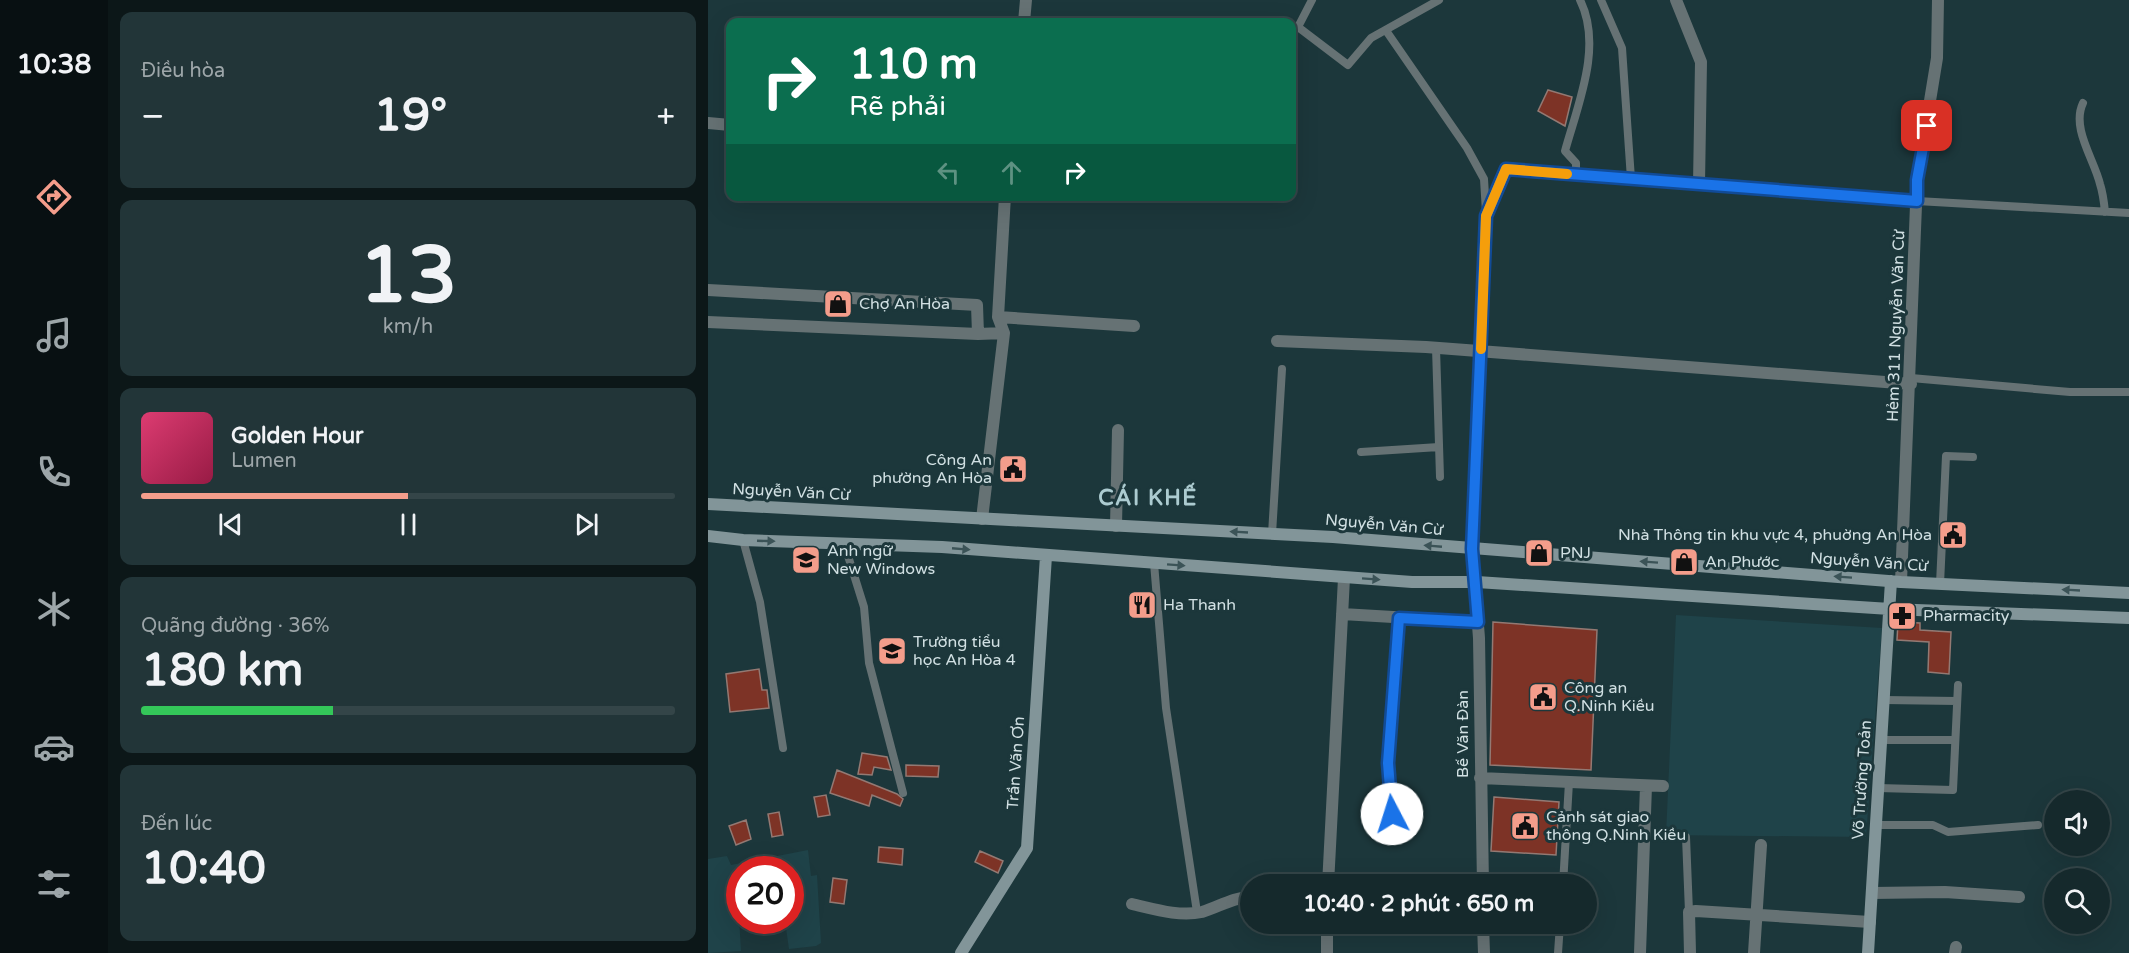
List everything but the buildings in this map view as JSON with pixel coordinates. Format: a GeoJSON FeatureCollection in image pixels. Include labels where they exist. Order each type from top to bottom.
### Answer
{"type":"FeatureCollection","features":[{"type":"Feature","properties":{"kind":"main road","name":"Nguyễn Văn Cừ"},"geometry":{"type":"LineString","coordinates":[[708,504],[1272,534],[1896,582],[2129,593]]}},
{"type":"Feature","properties":{"kind":"main road"},"geometry":{"type":"LineString","coordinates":[[708,536],[743,540],[942,547],[1412,582],[1477,582],[1890,609],[2129,618]]}},
{"type":"Feature","properties":{"kind":"main road","name":"Trần Văn Ơn"},"geometry":{"type":"LineString","coordinates":[[961,953],[1027,848],[1046,556]]}},
{"type":"Feature","properties":{"kind":"main road","name":"Võ Trường Toản"},"geometry":{"type":"LineString","coordinates":[[1868,953],[1890,609],[1896,582]]}},
{"type":"Feature","properties":{"kind":"street"},"geometry":{"type":"LineString","coordinates":[[1024,18],[1026,0]]}},
{"type":"Feature","properties":{"kind":"street"},"geometry":{"type":"LineString","coordinates":[[1676,0],[1701,62],[1698,184]]}},
{"type":"Feature","properties":{"kind":"street","name":"Hẻm 311 Nguyễn Văn Cừ"},"geometry":{"type":"LineString","coordinates":[[1896,582],[1911,381],[1917,180],[1937,58],[1938,0]]}},
{"type":"Feature","properties":{"kind":"street"},"geometry":{"type":"LineString","coordinates":[[708,123],[726,125]]}},
{"type":"Feature","properties":{"kind":"street"},"geometry":{"type":"LineString","coordinates":[[1486,216],[1506,169],[1917,201]]}},
{"type":"Feature","properties":{"kind":"street"},"geometry":{"type":"LineString","coordinates":[[982,519],[1004,333],[998,317],[1005,201]]}},
{"type":"Feature","properties":{"kind":"street","name":"Bế Văn Đàn"},"geometry":{"type":"LineString","coordinates":[[1482,874],[1477,582],[1472,549],[1486,216]]}},
{"type":"Feature","properties":{"kind":"street"},"geometry":{"type":"LineString","coordinates":[[708,290],[977,305],[978,334]]}},
{"type":"Feature","properties":{"kind":"street"},"geometry":{"type":"LineString","coordinates":[[998,317],[1134,326]]}},
{"type":"Feature","properties":{"kind":"street"},"geometry":{"type":"LineString","coordinates":[[708,322],[978,334],[1004,333]]}},
{"type":"Feature","properties":{"kind":"street"},"geometry":{"type":"LineString","coordinates":[[1277,341],[1436,348],[1480,353],[1911,381]]}},
{"type":"Feature","properties":{"kind":"street"},"geometry":{"type":"LineString","coordinates":[[1116,526],[1118,430]]}},
{"type":"Feature","properties":{"kind":"street"},"geometry":{"type":"LineString","coordinates":[[1329,874],[1344,578]]}},
{"type":"Feature","properties":{"kind":"street"},"geometry":{"type":"LineString","coordinates":[[1342,614],[1478,622]]}},
{"type":"Feature","properties":{"kind":"street"},"geometry":{"type":"LineString","coordinates":[[1480,778],[1663,786]]}},
{"type":"Feature","properties":{"kind":"street"},"geometry":{"type":"LineString","coordinates":[[1640,953],[1646,786]]}},
{"type":"Feature","properties":{"kind":"street"},"geometry":{"type":"LineString","coordinates":[[1754,953],[1761,845]]}},
{"type":"Feature","properties":{"kind":"street"},"geometry":{"type":"LineString","coordinates":[[1872,893],[1935,892],[1999,894],[2019,897]]}},
{"type":"Feature","properties":{"kind":"street"},"geometry":{"type":"LineString","coordinates":[[1132,904],[1176,913],[1197,912],[1240,898]]}},
{"type":"Feature","properties":{"kind":"street"},"geometry":{"type":"LineString","coordinates":[[1690,953],[1689,912],[1870,922]]}},
{"type":"Feature","properties":{"kind":"street"},"geometry":{"type":"LineString","coordinates":[[1327,934],[1327,953]]}},
{"type":"Feature","properties":{"kind":"street"},"geometry":{"type":"LineString","coordinates":[[1483,934],[1484,953]]}},
{"type":"Feature","properties":{"kind":"lane"},"geometry":{"type":"LineString","coordinates":[[1312,0],[1298,27],[1348,65],[1371,38],[1387,32],[1439,0]]}},
{"type":"Feature","properties":{"kind":"lane"},"geometry":{"type":"LineString","coordinates":[[1576,175],[1576,163],[1564,151],[1581,92],[1590,45],[1588,16],[1580,0]]}},
{"type":"Feature","properties":{"kind":"lane"},"geometry":{"type":"LineString","coordinates":[[1601,0],[1622,48],[1631,179]]}},
{"type":"Feature","properties":{"kind":"lane"},"geometry":{"type":"LineString","coordinates":[[1387,32],[1457,133],[1484,179],[1486,216]]}},
{"type":"Feature","properties":{"kind":"lane"},"geometry":{"type":"LineString","coordinates":[[2084,103],[2079,113],[2082,133],[2100,184],[2105,212]]}},
{"type":"Feature","properties":{"kind":"lane"},"geometry":{"type":"LineString","coordinates":[[1917,201],[2129,213]]}},
{"type":"Feature","properties":{"kind":"lane"},"geometry":{"type":"LineString","coordinates":[[1436,348],[1440,477]]}},
{"type":"Feature","properties":{"kind":"lane"},"geometry":{"type":"LineString","coordinates":[[1272,534],[1282,369]]}},
{"type":"Feature","properties":{"kind":"lane"},"geometry":{"type":"LineString","coordinates":[[1911,381],[2070,392],[2129,392]]}},
{"type":"Feature","properties":{"kind":"lane"},"geometry":{"type":"LineString","coordinates":[[1361,452],[1439,447]]}},
{"type":"Feature","properties":{"kind":"lane"},"geometry":{"type":"LineString","coordinates":[[1940,584],[1946,456],[1973,457]]}},
{"type":"Feature","properties":{"kind":"lane"},"geometry":{"type":"LineString","coordinates":[[743,540],[760,602],[783,748]]}},
{"type":"Feature","properties":{"kind":"lane"},"geometry":{"type":"LineString","coordinates":[[844,543],[864,607],[869,663],[903,793]]}},
{"type":"Feature","properties":{"kind":"lane"},"geometry":{"type":"LineString","coordinates":[[1154,563],[1166,708],[1197,912]]}},
{"type":"Feature","properties":{"kind":"lane"},"geometry":{"type":"LineString","coordinates":[[1392,818],[1388,763],[1399,618]]}},
{"type":"Feature","properties":{"kind":"lane"},"geometry":{"type":"LineString","coordinates":[[1878,788],[1953,790],[1958,685]]}},
{"type":"Feature","properties":{"kind":"lane"},"geometry":{"type":"LineString","coordinates":[[1884,700],[1957,701]]}},
{"type":"Feature","properties":{"kind":"lane"},"geometry":{"type":"LineString","coordinates":[[1882,740],[1955,740]]}},
{"type":"Feature","properties":{"kind":"lane"},"geometry":{"type":"LineString","coordinates":[[1564,874],[1569,782]]}},
{"type":"Feature","properties":{"kind":"lane"},"geometry":{"type":"LineString","coordinates":[[1876,825],[1933,825],[1948,832],[2038,825]]}},
{"type":"Feature","properties":{"kind":"lane"},"geometry":{"type":"LineString","coordinates":[[1686,837],[1689,912]]}},
{"type":"Feature","properties":{"kind":"lane"},"geometry":{"type":"LineString","coordinates":[[1558,953],[1559,934]]}},
{"type":"Feature","properties":{"kind":"shaded area"},"geometry":{"type":"Polygon","coordinates":[[[1676,615],[1882,628],[1866,837],[1666,835],[1676,615]]]}},
{"type":"Feature","properties":{"kind":"shaded area"},"geometry":{"type":"Polygon","coordinates":[[[808,850],[811,876],[817,875],[821,943],[816,946],[789,949],[787,934],[804,934],[804,856],[777,856],[808,850]]]}},
{"type":"Feature","properties":{"kind":"shaded area"},"geometry":{"type":"Polygon","coordinates":[[[726,856],[726,934],[740,934],[741,951],[708,953],[708,859],[726,856]]]}},
{"type":"Feature","properties":{"kind":"slow traffic"},"geometry":{"type":"LineString","coordinates":[[1481,349],[1486,216],[1506,169],[1567,174]]}},
{"type":"Feature","properties":{"kind":"place","name":"Chợ An Hòa"},"geometry":{"type":"Point","coordinates":[838,304]}},
{"type":"Feature","properties":{"kind":"place","name":"Công An phường An Hòa"},"geometry":{"type":"Point","coordinates":[1013,469]}},
{"type":"Feature","properties":{"kind":"place","name":"Nhà Thông tin khu vực 4, phuờng An Hòa"},"geometry":{"type":"Point","coordinates":[1953,535]}},
{"type":"Feature","properties":{"kind":"place","name":"PNJ"},"geometry":{"type":"Point","coordinates":[1539,553]}},
{"type":"Feature","properties":{"kind":"place","name":"Anh ngữ New Windows"},"geometry":{"type":"Point","coordinates":[806,560]}},
{"type":"Feature","properties":{"kind":"place","name":"An Phước"},"geometry":{"type":"Point","coordinates":[1684,562]}},
{"type":"Feature","properties":{"kind":"place","name":"Ha Thanh"},"geometry":{"type":"Point","coordinates":[1142,605]}},
{"type":"Feature","properties":{"kind":"place","name":"Pharmacity"},"geometry":{"type":"Point","coordinates":[1902,616]}},
{"type":"Feature","properties":{"kind":"place","name":"Trường tiểu học An Hòa 4"},"geometry":{"type":"Point","coordinates":[892,651]}},
{"type":"Feature","properties":{"kind":"place","name":"Công an Q.Ninh Kiều"},"geometry":{"type":"Point","coordinates":[1543,697]}},
{"type":"Feature","properties":{"kind":"place","name":"Cảnh sát giao thông Q.Ninh Kiều"},"geometry":{"type":"Point","coordinates":[1525,826]}},
{"type":"Feature","properties":{"kind":"district","name":"CÁI KHẾ"},"geometry":{"type":"Point","coordinates":[1148,498]}},
{"type":"Feature","properties":{"kind":"route"},"geometry":{"type":"LineString","coordinates":[[1392,814],[1388,763],[1399,618],[1478,622],[1477,582],[1472,549],[1486,216],[1506,169],[1917,201],[1917,180],[1927,126]]}}]}
